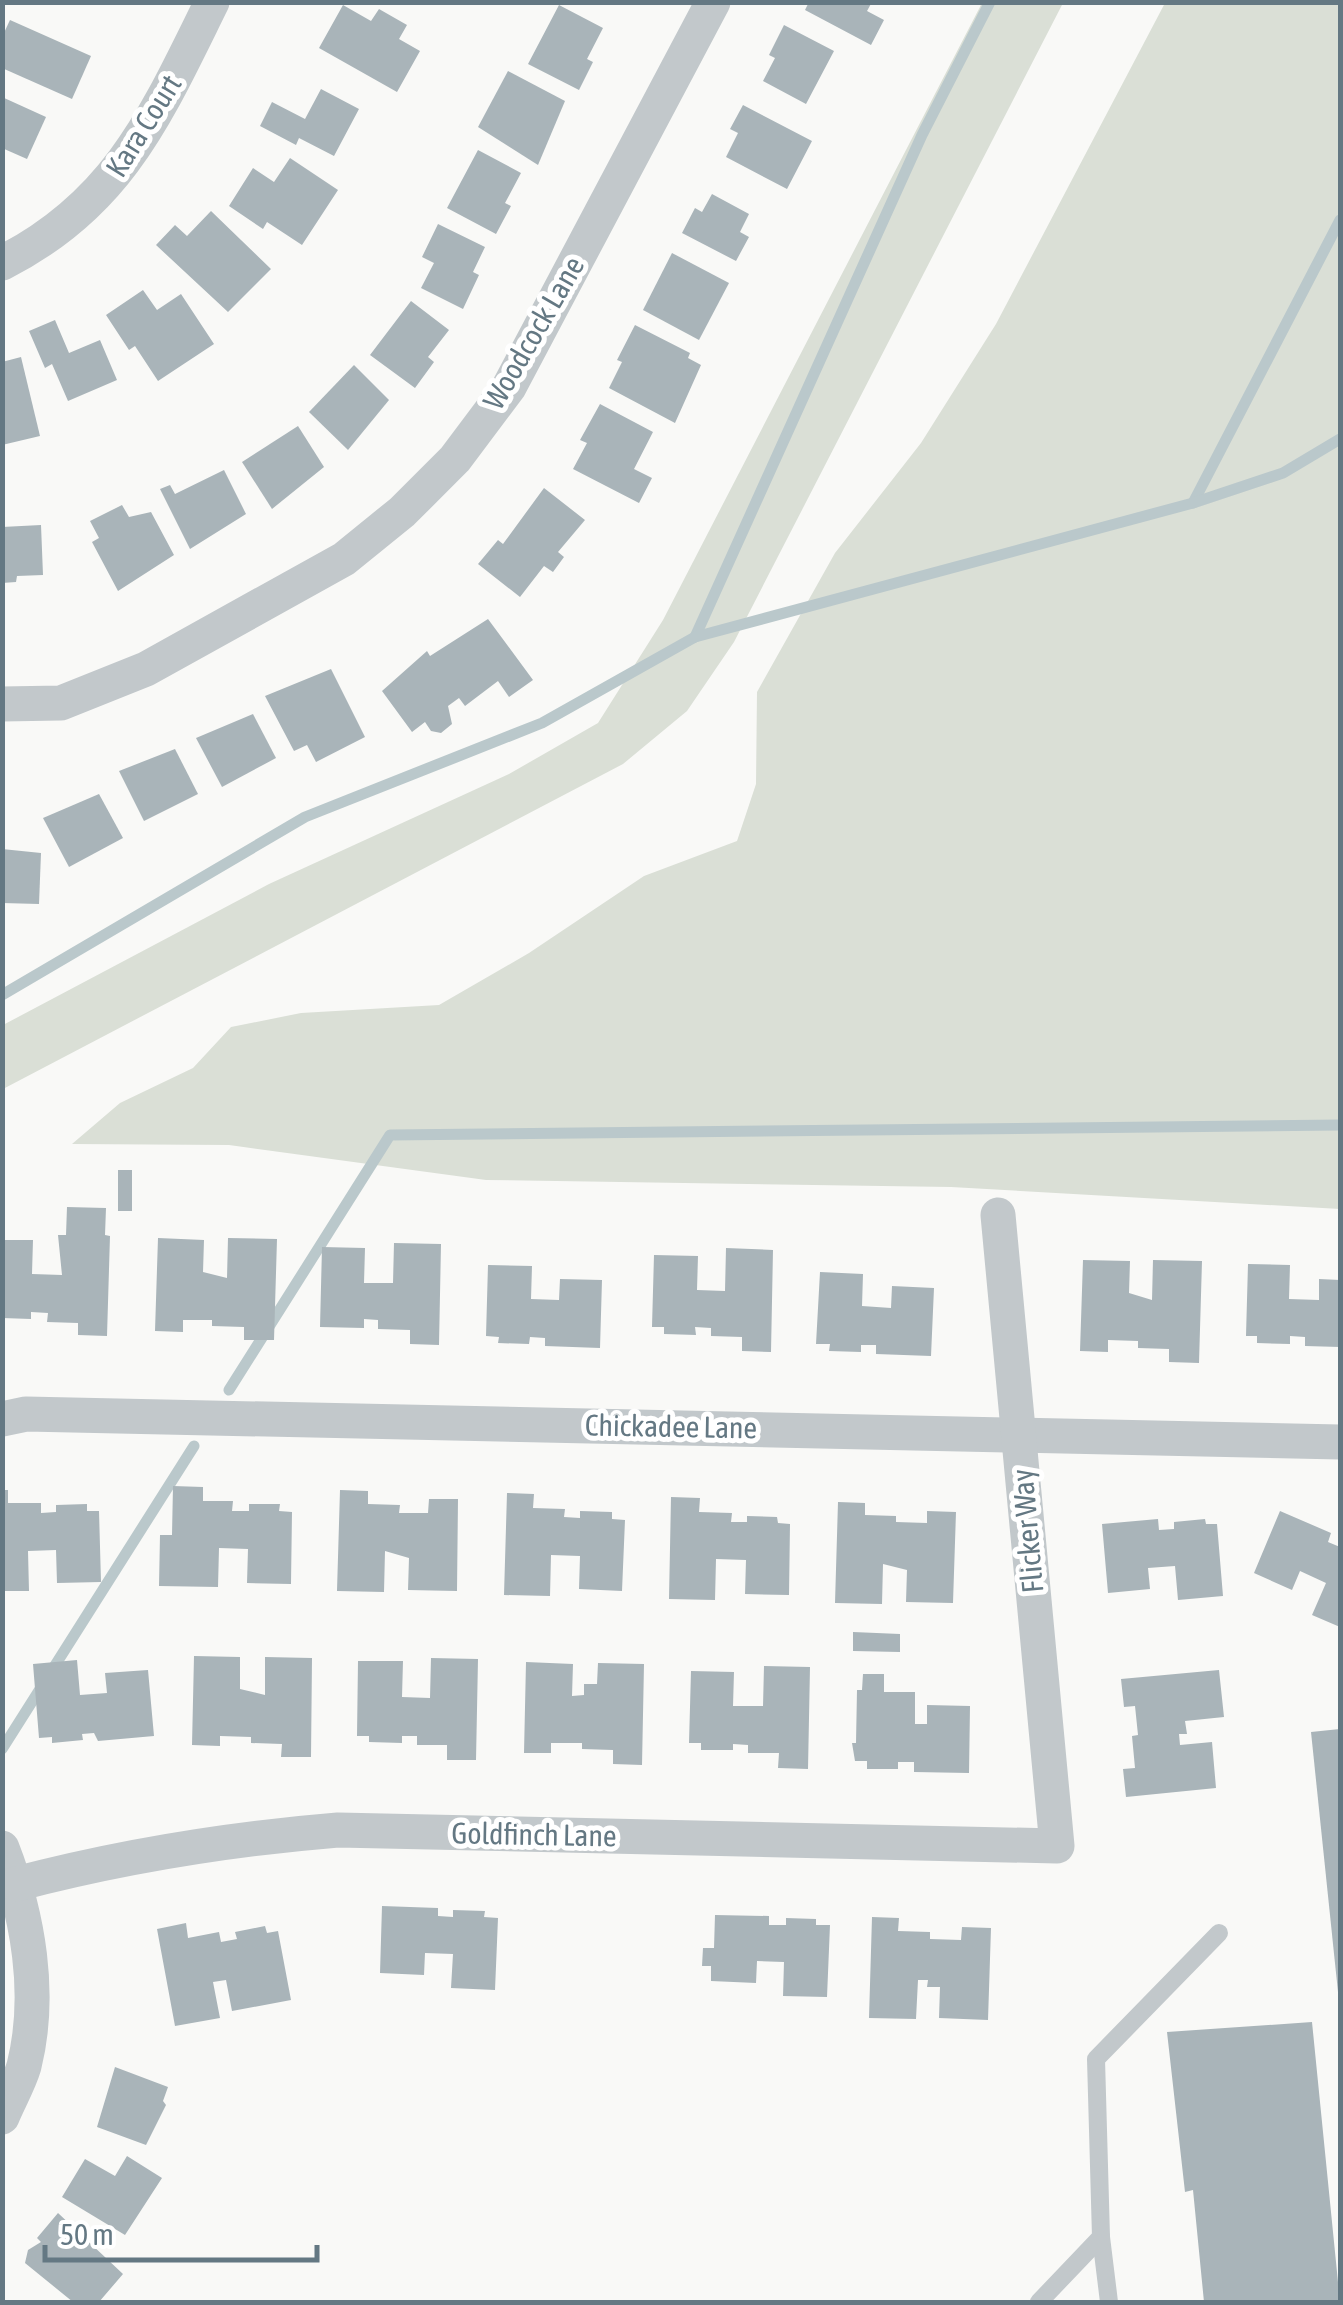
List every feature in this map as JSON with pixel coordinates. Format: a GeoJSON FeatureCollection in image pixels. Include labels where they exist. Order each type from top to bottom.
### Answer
{"type":"FeatureCollection","features":[{"type":"Feature","properties":{"kind":"street","name":"Kara Court"},"geometry":{"type":"LineString","coordinates":[[2,263],[74,218],[113,180],[150,127],[212,2]]}},
{"type":"Feature","properties":{"kind":"street","name":"Woodcock Lane"},"geometry":{"type":"LineString","coordinates":[[2,704],[61,703],[146,670],[344,559],[402,512],[455,459],[509,386],[713,2]]}},
{"type":"Feature","properties":{"kind":"street","name":"Flicker Way"},"geometry":{"type":"LineString","coordinates":[[998,1215],[1056,1846]]}},
{"type":"Feature","properties":{"kind":"street","name":"Chickadee Lane"},"geometry":{"type":"LineString","coordinates":[[2,1419],[46,1415],[1340,1442]]}},
{"type":"Feature","properties":{"kind":"street","name":"Goldfinch Lane"},"geometry":{"type":"LineString","coordinates":[[16,1884],[105,1861],[213,1842],[338,1830],[1056,1846]]}},
{"type":"Feature","properties":{"kind":"street"},"geometry":{"type":"LineString","coordinates":[[2,1848],[16,1884],[28,1940],[30,2006],[24,2066],[2,2117]]}},
{"type":"Feature","properties":{"kind":"lane"},"geometry":{"type":"LineString","coordinates":[[1108,2302],[1101,2237],[1096,2059],[1219,1933]]}},
{"type":"Feature","properties":{"kind":"lane"},"geometry":{"type":"LineString","coordinates":[[1039,2302],[1101,2237]]}},
{"type":"Feature","properties":{"kind":"shaded area"},"geometry":{"type":"Polygon","coordinates":[[[982,3],[1063,3],[734,642],[687,711],[623,764],[3,1089],[3,1025],[269,884],[509,774],[598,723],[663,620],[982,3]]]}},
{"type":"Feature","properties":{"kind":"shaded area"},"geometry":{"type":"Polygon","coordinates":[[[1165,3],[1340,3],[1340,1209],[951,1187],[486,1180],[229,1145],[72,1144],[120,1103],[193,1068],[231,1027],[301,1013],[439,1005],[529,953],[644,876],[737,841],[756,784],[757,692],[835,553],[921,443],[996,324],[1165,3]]]}},
{"type":"Feature","properties":{"kind":"building"},"geometry":{"type":"Polygon","coordinates":[[[809,2],[872,2],[867,11],[884,20],[871,45],[805,10],[809,2]]]}},
{"type":"Feature","properties":{"kind":"building"},"geometry":{"type":"Polygon","coordinates":[[[343,5],[371,21],[379,9],[407,25],[399,39],[420,51],[397,92],[319,48],[343,5]]]}},
{"type":"Feature","properties":{"kind":"building"},"geometry":{"type":"Polygon","coordinates":[[[559,5],[603,28],[587,59],[593,62],[579,90],[528,64],[559,5]]]}},
{"type":"Feature","properties":{"kind":"building"},"geometry":{"type":"Polygon","coordinates":[[[10,20],[91,56],[72,99],[2,68],[2,37],[10,20]]]}},
{"type":"Feature","properties":{"kind":"building"},"geometry":{"type":"Polygon","coordinates":[[[784,25],[834,51],[806,104],[763,81],[775,58],[769,55],[784,25]]]}},
{"type":"Feature","properties":{"kind":"building"},"geometry":{"type":"Polygon","coordinates":[[[508,71],[565,101],[538,165],[478,127],[508,71]]]}},
{"type":"Feature","properties":{"kind":"building"},"geometry":{"type":"Polygon","coordinates":[[[321,89],[359,109],[334,156],[299,138],[296,145],[260,126],[272,102],[305,119],[321,89]]]}},
{"type":"Feature","properties":{"kind":"building"},"geometry":{"type":"Polygon","coordinates":[[[2,97],[46,117],[27,159],[2,148],[2,97]]]}},
{"type":"Feature","properties":{"kind":"building"},"geometry":{"type":"Polygon","coordinates":[[[743,105],[812,141],[787,189],[726,157],[738,133],[730,129],[743,105]]]}},
{"type":"Feature","properties":{"kind":"building"},"geometry":{"type":"Polygon","coordinates":[[[478,150],[521,173],[505,203],[511,206],[496,234],[447,208],[478,150]]]}},
{"type":"Feature","properties":{"kind":"building"},"geometry":{"type":"Polygon","coordinates":[[[290,158],[338,190],[302,245],[267,222],[263,229],[229,206],[253,168],[274,182],[290,158]]]}},
{"type":"Feature","properties":{"kind":"building"},"geometry":{"type":"Polygon","coordinates":[[[712,194],[749,214],[740,232],[749,237],[736,261],[682,233],[695,208],[702,212],[712,194]]]}},
{"type":"Feature","properties":{"kind":"building"},"geometry":{"type":"Polygon","coordinates":[[[211,211],[271,269],[228,312],[156,245],[175,225],[187,236],[211,211]]]}},
{"type":"Feature","properties":{"kind":"building"},"geometry":{"type":"Polygon","coordinates":[[[438,224],[485,247],[473,272],[479,275],[463,309],[421,288],[434,263],[422,257],[438,224]]]}},
{"type":"Feature","properties":{"kind":"building"},"geometry":{"type":"Polygon","coordinates":[[[672,253],[729,283],[699,340],[643,310],[672,253]]]}},
{"type":"Feature","properties":{"kind":"building"},"geometry":{"type":"Polygon","coordinates":[[[143,290],[157,310],[181,294],[214,344],[158,381],[135,346],[129,350],[106,315],[143,290]]]}},
{"type":"Feature","properties":{"kind":"building"},"geometry":{"type":"Polygon","coordinates":[[[411,301],[449,330],[428,357],[434,362],[415,388],[370,355],[411,301]]]}},
{"type":"Feature","properties":{"kind":"building"},"geometry":{"type":"Polygon","coordinates":[[[55,320],[69,353],[100,340],[117,380],[68,401],[52,364],[45,368],[29,331],[55,320]]]}},
{"type":"Feature","properties":{"kind":"building"},"geometry":{"type":"Polygon","coordinates":[[[635,325],[690,353],[688,358],[701,365],[675,423],[609,388],[622,362],[617,360],[635,325]]]}},
{"type":"Feature","properties":{"kind":"building"},"geometry":{"type":"Polygon","coordinates":[[[21,357],[40,436],[2,445],[2,362],[21,357]]]}},
{"type":"Feature","properties":{"kind":"building"},"geometry":{"type":"Polygon","coordinates":[[[354,365],[389,400],[348,450],[309,412],[354,365]]]}},
{"type":"Feature","properties":{"kind":"building"},"geometry":{"type":"Polygon","coordinates":[[[600,404],[653,432],[634,469],[652,478],[639,503],[573,469],[587,443],[580,440],[600,404]]]}},
{"type":"Feature","properties":{"kind":"building"},"geometry":{"type":"Polygon","coordinates":[[[298,426],[324,467],[272,509],[242,462],[298,426]]]}},
{"type":"Feature","properties":{"kind":"building"},"geometry":{"type":"Polygon","coordinates":[[[224,470],[246,514],[190,549],[160,489],[170,485],[175,494],[224,470]]]}},
{"type":"Feature","properties":{"kind":"building"},"geometry":{"type":"Polygon","coordinates":[[[544,488],[585,520],[558,552],[564,557],[553,572],[544,566],[520,597],[478,564],[498,540],[503,544],[544,488]]]}},
{"type":"Feature","properties":{"kind":"building"},"geometry":{"type":"Polygon","coordinates":[[[122,505],[129,517],[151,512],[174,555],[118,591],[92,542],[99,538],[90,521],[122,505]]]}},
{"type":"Feature","properties":{"kind":"building"},"geometry":{"type":"Polygon","coordinates":[[[41,525],[43,575],[17,576],[16,582],[2,583],[2,527],[41,525]]]}},
{"type":"Feature","properties":{"kind":"building"},"geometry":{"type":"Polygon","coordinates":[[[488,619],[533,680],[509,697],[498,681],[465,706],[459,698],[448,706],[452,724],[441,733],[431,731],[425,722],[412,732],[382,691],[427,651],[430,656],[488,619]]]}},
{"type":"Feature","properties":{"kind":"building"},"geometry":{"type":"Polygon","coordinates":[[[331,669],[365,737],[316,762],[307,745],[294,751],[265,696],[331,669]]]}},
{"type":"Feature","properties":{"kind":"building"},"geometry":{"type":"Polygon","coordinates":[[[253,714],[276,758],[222,787],[196,738],[253,714]]]}},
{"type":"Feature","properties":{"kind":"building"},"geometry":{"type":"Polygon","coordinates":[[[175,749],[198,794],[144,821],[119,771],[175,749]]]}},
{"type":"Feature","properties":{"kind":"building"},"geometry":{"type":"Polygon","coordinates":[[[99,794],[123,838],[69,867],[43,818],[99,794]]]}},
{"type":"Feature","properties":{"kind":"building"},"geometry":{"type":"Polygon","coordinates":[[[2,849],[41,853],[39,904],[2,903],[2,849]]]}},
{"type":"Feature","properties":{"kind":"building"},"geometry":{"type":"Polygon","coordinates":[[[118,1170],[132,1170],[132,1211],[118,1211],[118,1170]]]}},
{"type":"Feature","properties":{"kind":"building"},"geometry":{"type":"Polygon","coordinates":[[[67,1207],[106,1208],[105,1235],[110,1236],[107,1336],[78,1335],[78,1323],[47,1322],[48,1313],[31,1312],[31,1319],[2,1318],[2,1240],[33,1240],[32,1274],[62,1275],[58,1235],[66,1235],[67,1207]]]}},
{"type":"Feature","properties":{"kind":"building"},"geometry":{"type":"Polygon","coordinates":[[[158,1238],[204,1240],[203,1272],[227,1278],[228,1238],[277,1239],[274,1340],[244,1340],[244,1327],[212,1326],[212,1320],[183,1320],[183,1332],[155,1331],[158,1238]]]}},
{"type":"Feature","properties":{"kind":"building"},"geometry":{"type":"Polygon","coordinates":[[[394,1243],[441,1244],[439,1345],[410,1344],[410,1330],[378,1329],[378,1320],[364,1319],[364,1328],[320,1327],[322,1247],[365,1248],[364,1283],[393,1283],[394,1243]]]}},
{"type":"Feature","properties":{"kind":"building"},"geometry":{"type":"Polygon","coordinates":[[[726,1248],[773,1250],[771,1352],[742,1351],[742,1337],[711,1336],[711,1328],[695,1327],[696,1335],[664,1334],[664,1327],[652,1327],[654,1255],[698,1256],[697,1290],[725,1291],[726,1248]]]}},
{"type":"Feature","properties":{"kind":"building"},"geometry":{"type":"Polygon","coordinates":[[[1083,1260],[1130,1261],[1129,1293],[1152,1300],[1153,1260],[1202,1261],[1199,1363],[1169,1362],[1169,1349],[1138,1348],[1138,1341],[1108,1340],[1108,1352],[1080,1351],[1083,1260]]]}},
{"type":"Feature","properties":{"kind":"building"},"geometry":{"type":"Polygon","coordinates":[[[1248,1264],[1290,1265],[1289,1299],[1319,1300],[1319,1279],[1340,1280],[1340,1347],[1305,1346],[1305,1337],[1290,1336],[1290,1344],[1257,1343],[1257,1336],[1246,1336],[1248,1264]]]}},
{"type":"Feature","properties":{"kind":"building"},"geometry":{"type":"Polygon","coordinates":[[[488,1265],[532,1266],[531,1299],[559,1300],[560,1279],[602,1280],[600,1348],[545,1346],[545,1338],[530,1337],[529,1344],[498,1343],[499,1337],[486,1336],[488,1265]]]}},
{"type":"Feature","properties":{"kind":"building"},"geometry":{"type":"Polygon","coordinates":[[[820,1272],[863,1274],[862,1306],[891,1308],[892,1286],[934,1288],[931,1356],[876,1354],[876,1345],[861,1345],[861,1352],[829,1351],[830,1344],[816,1344],[820,1272]]]}},
{"type":"Feature","properties":{"kind":"building"},"geometry":{"type":"Polygon","coordinates":[[[173,1486],[203,1487],[203,1501],[233,1501],[232,1511],[249,1511],[249,1504],[280,1504],[279,1511],[292,1512],[291,1584],[247,1583],[248,1549],[219,1548],[218,1587],[159,1586],[160,1535],[172,1535],[173,1486]]]}},
{"type":"Feature","properties":{"kind":"building"},"geometry":{"type":"Polygon","coordinates":[[[2,1490],[8,1490],[8,1503],[41,1503],[41,1513],[56,1512],[56,1505],[87,1504],[87,1511],[99,1511],[101,1582],[57,1583],[56,1550],[28,1551],[29,1591],[2,1591],[2,1490]]]}},
{"type":"Feature","properties":{"kind":"building"},"geometry":{"type":"Polygon","coordinates":[[[340,1490],[368,1491],[368,1504],[400,1505],[399,1513],[428,1513],[429,1499],[458,1499],[457,1591],[408,1590],[409,1558],[385,1551],[384,1592],[337,1591],[340,1490]]]}},
{"type":"Feature","properties":{"kind":"building"},"geometry":{"type":"Polygon","coordinates":[[[507,1493],[534,1494],[533,1508],[565,1509],[564,1517],[580,1518],[580,1511],[612,1512],[612,1519],[625,1520],[622,1591],[579,1589],[580,1556],[551,1555],[550,1596],[504,1595],[507,1493]]]}},
{"type":"Feature","properties":{"kind":"building"},"geometry":{"type":"Polygon","coordinates":[[[671,1497],[700,1498],[699,1512],[732,1513],[731,1522],[747,1522],[747,1516],[777,1517],[778,1523],[790,1524],[789,1595],[745,1594],[746,1560],[716,1559],[715,1600],[669,1599],[671,1497]]]}},
{"type":"Feature","properties":{"kind":"building"},"geometry":{"type":"Polygon","coordinates":[[[838,1502],[865,1503],[865,1515],[896,1516],[896,1522],[927,1523],[927,1511],[956,1512],[953,1603],[906,1602],[907,1570],[883,1564],[882,1604],[835,1603],[838,1502]]]}},
{"type":"Feature","properties":{"kind":"building"},"geometry":{"type":"Polygon","coordinates":[[[1280,1511],[1331,1533],[1328,1542],[1340,1547],[1340,1627],[1312,1615],[1326,1583],[1300,1571],[1292,1590],[1254,1573],[1280,1511]]]}},
{"type":"Feature","properties":{"kind":"building"},"geometry":{"type":"Polygon","coordinates":[[[1158,1519],[1159,1530],[1174,1529],[1174,1522],[1205,1519],[1206,1524],[1217,1524],[1223,1596],[1178,1600],[1175,1566],[1148,1568],[1150,1589],[1108,1593],[1102,1524],[1158,1519]]]}},
{"type":"Feature","properties":{"kind":"building"},"geometry":{"type":"Polygon","coordinates":[[[853,1632],[900,1634],[900,1652],[853,1651],[853,1632]]]}},
{"type":"Feature","properties":{"kind":"building"},"geometry":{"type":"Polygon","coordinates":[[[194,1656],[240,1657],[240,1689],[265,1695],[265,1657],[312,1658],[311,1757],[281,1757],[282,1744],[251,1743],[251,1737],[220,1736],[220,1746],[192,1745],[194,1656]]]}},
{"type":"Feature","properties":{"kind":"building"},"geometry":{"type":"Polygon","coordinates":[[[431,1658],[478,1659],[476,1760],[447,1760],[447,1745],[417,1745],[417,1736],[402,1736],[402,1743],[369,1742],[369,1736],[357,1736],[358,1661],[403,1661],[402,1697],[430,1698],[431,1658]]]}},
{"type":"Feature","properties":{"kind":"building"},"geometry":{"type":"Polygon","coordinates":[[[77,1660],[80,1695],[107,1693],[105,1673],[148,1670],[154,1736],[98,1741],[94,1733],[82,1734],[83,1740],[52,1743],[52,1737],[39,1738],[33,1664],[77,1660]]]}},
{"type":"Feature","properties":{"kind":"building"},"geometry":{"type":"Polygon","coordinates":[[[526,1662],[573,1664],[572,1696],[584,1695],[584,1684],[597,1684],[598,1663],[644,1664],[642,1765],[613,1764],[613,1750],[582,1749],[582,1743],[551,1743],[551,1753],[524,1753],[526,1662]]]}},
{"type":"Feature","properties":{"kind":"building"},"geometry":{"type":"Polygon","coordinates":[[[764,1666],[810,1667],[808,1769],[778,1768],[779,1753],[748,1753],[748,1745],[733,1744],[733,1750],[701,1750],[701,1743],[689,1743],[691,1671],[734,1672],[733,1706],[763,1706],[764,1666]]]}},
{"type":"Feature","properties":{"kind":"building"},"geometry":{"type":"Polygon","coordinates":[[[1219,1670],[1224,1717],[1185,1721],[1187,1734],[1179,1734],[1180,1745],[1212,1742],[1216,1788],[1126,1797],[1123,1769],[1135,1768],[1132,1736],[1138,1735],[1135,1706],[1124,1707],[1121,1679],[1219,1670]]]}},
{"type":"Feature","properties":{"kind":"building"},"geometry":{"type":"Polygon","coordinates":[[[863,1674],[884,1674],[884,1692],[915,1692],[915,1724],[927,1724],[927,1705],[970,1706],[969,1773],[914,1772],[914,1762],[898,1762],[898,1769],[867,1769],[867,1761],[855,1761],[852,1743],[856,1743],[857,1690],[862,1690],[863,1674]]]}},
{"type":"Feature","properties":{"kind":"building"},"geometry":{"type":"Polygon","coordinates":[[[1340,1729],[1340,1992],[1338,1992],[1311,1732],[1340,1729]]]}},
{"type":"Feature","properties":{"kind":"building"},"geometry":{"type":"Polygon","coordinates":[[[382,1906],[438,1908],[438,1916],[453,1917],[453,1910],[485,1911],[484,1917],[498,1918],[495,1990],[451,1988],[453,1954],[425,1953],[424,1975],[380,1973],[382,1906]]]}},
{"type":"Feature","properties":{"kind":"building"},"geometry":{"type":"Polygon","coordinates":[[[715,1915],[769,1916],[769,1925],[786,1925],[786,1918],[816,1919],[816,1925],[830,1925],[827,1997],[783,1996],[784,1962],[757,1961],[756,1983],[711,1981],[711,1966],[702,1966],[703,1948],[714,1948],[715,1915]]]}},
{"type":"Feature","properties":{"kind":"building"},"geometry":{"type":"Polygon","coordinates":[[[872,1917],[899,1918],[898,1931],[930,1932],[930,1939],[961,1940],[962,1927],[991,1928],[988,2020],[939,2018],[940,1987],[927,1987],[928,1980],[918,1980],[916,2019],[869,2018],[872,1917]]]}},
{"type":"Feature","properties":{"kind":"building"},"geometry":{"type":"Polygon","coordinates":[[[186,1923],[188,1938],[219,1932],[221,1942],[237,1939],[235,1932],[265,1926],[267,1933],[278,1931],[291,2000],[232,2011],[226,1980],[213,1982],[220,2018],[175,2026],[157,1929],[186,1923]]]}},
{"type":"Feature","properties":{"kind":"building"},"geometry":{"type":"Polygon","coordinates":[[[1312,2022],[1340,2302],[1204,2302],[1193,2190],[1185,2192],[1167,2032],[1312,2022]]]}},
{"type":"Feature","properties":{"kind":"building"},"geometry":{"type":"Polygon","coordinates":[[[115,2067],[168,2087],[163,2101],[166,2105],[146,2145],[97,2127],[115,2067]]]}},
{"type":"Feature","properties":{"kind":"building"},"geometry":{"type":"Polygon","coordinates":[[[127,2156],[162,2178],[125,2235],[62,2197],[85,2159],[115,2176],[127,2156]]]}},
{"type":"Feature","properties":{"kind":"building"},"geometry":{"type":"Polygon","coordinates":[[[58,2213],[123,2274],[99,2302],[73,2302],[25,2263],[28,2250],[41,2242],[37,2238],[58,2213]]]}},
{"type":"Feature","properties":{"kind":"waterway"},"geometry":{"type":"LineString","coordinates":[[695,637],[922,135],[990,2]]}},
{"type":"Feature","properties":{"kind":"waterway"},"geometry":{"type":"LineString","coordinates":[[1193,503],[1340,220]]}},
{"type":"Feature","properties":{"kind":"waterway"},"geometry":{"type":"LineString","coordinates":[[2,995],[305,817],[542,723],[695,637],[1193,503],[1283,473],[1340,439]]}},
{"type":"Feature","properties":{"kind":"waterway"},"geometry":{"type":"LineString","coordinates":[[229,1390],[390,1135],[1340,1125]]}},
{"type":"Feature","properties":{"kind":"waterway"},"geometry":{"type":"LineString","coordinates":[[2,1749],[194,1446]]}}]}
